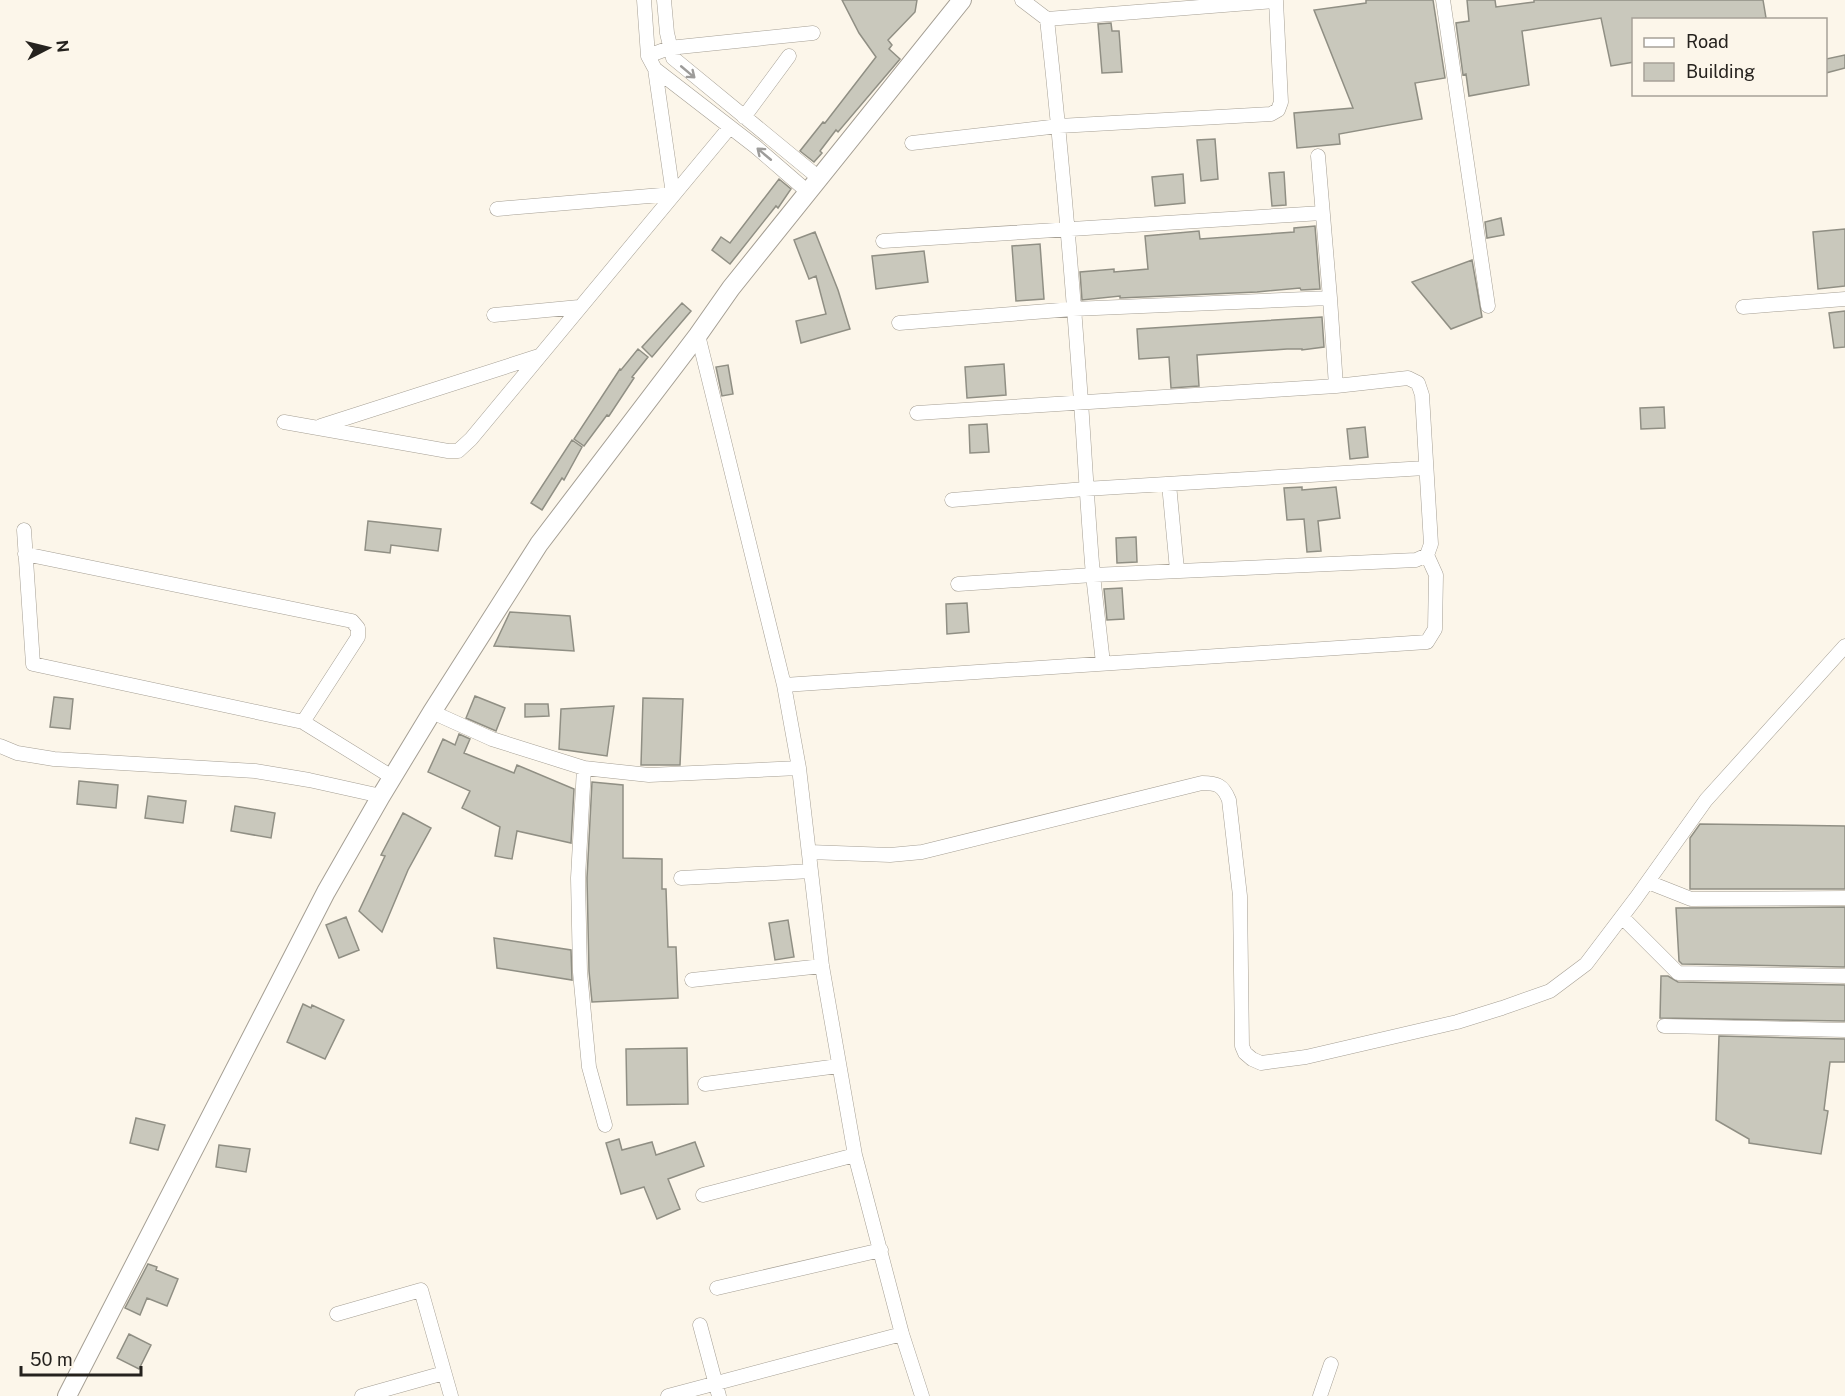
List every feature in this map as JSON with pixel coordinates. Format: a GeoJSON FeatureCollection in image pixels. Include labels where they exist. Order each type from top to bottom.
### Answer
{"type":"FeatureCollection","features":[{"type":"Feature","properties":{"kind":"main road"},"geometry":{"type":"LineString","coordinates":[[67,1396],[326,892],[392,777],[539,544],[731,288],[962,0]]}},
{"type":"Feature","properties":{"kind":"street"},"geometry":{"type":"LineString","coordinates":[[644,0],[648,56],[655,69],[673,194]]}},
{"type":"Feature","properties":{"kind":"street"},"geometry":{"type":"LineString","coordinates":[[664,0],[669,48],[673,58],[744,117],[814,185]]}},
{"type":"Feature","properties":{"kind":"street"},"geometry":{"type":"LineString","coordinates":[[912,143],[1059,126],[1271,114],[1278,110],[1281,102],[1276,1],[1047,19],[1022,0]]}},
{"type":"Feature","properties":{"kind":"street"},"geometry":{"type":"LineString","coordinates":[[1443,0],[1488,306]]}},
{"type":"Feature","properties":{"kind":"street"},"geometry":{"type":"LineString","coordinates":[[1047,19],[1068,230],[1085,489],[1103,663]]}},
{"type":"Feature","properties":{"kind":"street"},"geometry":{"type":"LineString","coordinates":[[648,56],[669,48],[813,33]]}},
{"type":"Feature","properties":{"kind":"street"},"geometry":{"type":"LineString","coordinates":[[744,117],[789,56]]}},
{"type":"Feature","properties":{"kind":"street"},"geometry":{"type":"LineString","coordinates":[[655,69],[730,127],[814,185]]}},
{"type":"Feature","properties":{"kind":"street"},"geometry":{"type":"LineString","coordinates":[[717,117],[727,104]]}},
{"type":"Feature","properties":{"kind":"street"},"geometry":{"type":"LineString","coordinates":[[284,422],[448,452],[458,451],[471,439],[730,127]]}},
{"type":"Feature","properties":{"kind":"street"},"geometry":{"type":"LineString","coordinates":[[1318,156],[1336,386]]}},
{"type":"Feature","properties":{"kind":"street"},"geometry":{"type":"LineString","coordinates":[[497,209],[673,194]]}},
{"type":"Feature","properties":{"kind":"street"},"geometry":{"type":"LineString","coordinates":[[883,241],[1322,213]]}},
{"type":"Feature","properties":{"kind":"street"},"geometry":{"type":"LineString","coordinates":[[899,323],[1073,309],[1330,298]]}},
{"type":"Feature","properties":{"kind":"street"},"geometry":{"type":"LineString","coordinates":[[1743,307],[1845,298]]}},
{"type":"Feature","properties":{"kind":"street"},"geometry":{"type":"LineString","coordinates":[[494,315],[579,307]]}},
{"type":"Feature","properties":{"kind":"street"},"geometry":{"type":"LineString","coordinates":[[698,334],[784,685],[799,768],[822,966],[855,1155],[902,1334],[922,1396]]}},
{"type":"Feature","properties":{"kind":"street"},"geometry":{"type":"LineString","coordinates":[[319,427],[540,355]]}},
{"type":"Feature","properties":{"kind":"street"},"geometry":{"type":"LineString","coordinates":[[784,685],[1428,642],[1435,629],[1436,575],[1427,555],[1431,544],[1422,395],[1418,383],[1408,378],[1336,386],[917,413]]}},
{"type":"Feature","properties":{"kind":"street"},"geometry":{"type":"LineString","coordinates":[[952,500],[1085,489],[1425,468]]}},
{"type":"Feature","properties":{"kind":"street"},"geometry":{"type":"LineString","coordinates":[[1169,484],[1177,570]]}},
{"type":"Feature","properties":{"kind":"street"},"geometry":{"type":"LineString","coordinates":[[24,530],[33,664],[303,722],[392,777]]}},
{"type":"Feature","properties":{"kind":"street"},"geometry":{"type":"LineString","coordinates":[[25,554],[352,621],[358,627],[358,637],[303,722]]}},
{"type":"Feature","properties":{"kind":"street"},"geometry":{"type":"LineString","coordinates":[[958,584],[1177,570],[1416,560],[1427,555]]}},
{"type":"Feature","properties":{"kind":"street"},"geometry":{"type":"LineString","coordinates":[[809,852],[890,855],[922,852],[1202,783],[1220,785],[1229,800],[1240,896],[1242,1046],[1245,1053],[1261,1063],[1306,1057],[1457,1022],[1502,1008],[1550,991],[1586,964],[1706,800],[1845,646]]}},
{"type":"Feature","properties":{"kind":"street"},"geometry":{"type":"LineString","coordinates":[[432,712],[492,739],[584,768],[649,775],[799,768]]}},
{"type":"Feature","properties":{"kind":"street"},"geometry":{"type":"LineString","coordinates":[[0,746],[16,753],[54,759],[255,771],[381,796]]}},
{"type":"Feature","properties":{"kind":"street"},"geometry":{"type":"LineString","coordinates":[[584,768],[578,878],[580,972],[589,1067],[605,1125]]}},
{"type":"Feature","properties":{"kind":"street"},"geometry":{"type":"LineString","coordinates":[[681,878],[811,871]]}},
{"type":"Feature","properties":{"kind":"street"},"geometry":{"type":"LineString","coordinates":[[1648,882],[1691,900],[1845,898]]}},
{"type":"Feature","properties":{"kind":"street"},"geometry":{"type":"LineString","coordinates":[[1622,917],[1678,973],[1845,976]]}},
{"type":"Feature","properties":{"kind":"street"},"geometry":{"type":"LineString","coordinates":[[692,980],[822,966]]}},
{"type":"Feature","properties":{"kind":"street"},"geometry":{"type":"LineString","coordinates":[[1664,1026],[1845,1030]]}},
{"type":"Feature","properties":{"kind":"street"},"geometry":{"type":"LineString","coordinates":[[705,1084],[838,1066]]}},
{"type":"Feature","properties":{"kind":"street"},"geometry":{"type":"LineString","coordinates":[[703,1195],[855,1155]]}},
{"type":"Feature","properties":{"kind":"street"},"geometry":{"type":"LineString","coordinates":[[717,1288],[881,1250]]}},
{"type":"Feature","properties":{"kind":"street"},"geometry":{"type":"LineString","coordinates":[[337,1314],[421,1290],[451,1396]]}},
{"type":"Feature","properties":{"kind":"street"},"geometry":{"type":"LineString","coordinates":[[700,1325],[717,1389]]}},
{"type":"Feature","properties":{"kind":"street"},"geometry":{"type":"LineString","coordinates":[[668,1396],[717,1389],[902,1334]]}},
{"type":"Feature","properties":{"kind":"street"},"geometry":{"type":"LineString","coordinates":[[1320,1396],[1331,1364]]}},
{"type":"Feature","properties":{"kind":"street"},"geometry":{"type":"LineString","coordinates":[[362,1396],[444,1373]]}},
{"type":"Feature","properties":{"kind":"building"},"geometry":{"type":"Polygon","coordinates":[[[842,0],[917,0],[915,12],[888,40],[892,45],[889,49],[900,59],[838,132],[836,130],[814,162],[800,151],[823,122],[825,123],[876,57],[859,33],[842,0]]]}},
{"type":"Feature","properties":{"kind":"building"},"geometry":{"type":"Polygon","coordinates":[[[1366,0],[1433,0],[1445,78],[1415,83],[1422,119],[1339,134],[1340,144],[1297,148],[1294,113],[1353,108],[1314,10],[1366,3],[1366,0]]]}},
{"type":"Feature","properties":{"kind":"building"},"geometry":{"type":"Polygon","coordinates":[[[1467,0],[1495,0],[1496,7],[1534,2],[1534,0],[1763,0],[1766,18],[1632,18],[1632,62],[1611,66],[1601,18],[1522,31],[1529,85],[1469,96],[1466,74],[1463,75],[1456,23],[1469,21],[1467,0]]]}},
{"type":"Feature","properties":{"kind":"building"},"geometry":{"type":"Polygon","coordinates":[[[1111,23],[1112,31],[1119,31],[1122,72],[1102,73],[1098,24],[1111,23]]]}},
{"type":"Feature","properties":{"kind":"building"},"geometry":{"type":"Polygon","coordinates":[[[1845,55],[1845,68],[1827,73],[1827,59],[1845,55]]]}},
{"type":"Feature","properties":{"kind":"building"},"geometry":{"type":"Polygon","coordinates":[[[1215,139],[1218,179],[1201,181],[1197,140],[1215,139]]]}},
{"type":"Feature","properties":{"kind":"building"},"geometry":{"type":"Polygon","coordinates":[[[1284,172],[1286,205],[1272,206],[1269,173],[1284,172]]]}},
{"type":"Feature","properties":{"kind":"building"},"geometry":{"type":"Polygon","coordinates":[[[1183,174],[1185,203],[1155,206],[1152,177],[1183,174]]]}},
{"type":"Feature","properties":{"kind":"building"},"geometry":{"type":"Polygon","coordinates":[[[779,179],[791,189],[778,208],[776,206],[730,264],[712,250],[721,237],[730,243],[779,179]]]}},
{"type":"Feature","properties":{"kind":"building"},"geometry":{"type":"Polygon","coordinates":[[[1501,218],[1504,235],[1487,238],[1485,222],[1501,218]]]}},
{"type":"Feature","properties":{"kind":"building"},"geometry":{"type":"Polygon","coordinates":[[[1315,226],[1320,289],[1301,290],[1300,288],[1120,298],[1120,296],[1082,300],[1080,272],[1148,269],[1145,236],[1199,231],[1200,239],[1294,232],[1294,228],[1315,226]]]}},
{"type":"Feature","properties":{"kind":"building"},"geometry":{"type":"Polygon","coordinates":[[[1845,229],[1845,286],[1818,289],[1813,232],[1845,229]]]}},
{"type":"Feature","properties":{"kind":"building"},"geometry":{"type":"Polygon","coordinates":[[[815,232],[838,290],[850,329],[801,343],[796,321],[826,314],[816,276],[809,279],[794,240],[815,232]]]}},
{"type":"Feature","properties":{"kind":"building"},"geometry":{"type":"Polygon","coordinates":[[[1040,244],[1044,299],[1016,301],[1012,246],[1040,244]]]}},
{"type":"Feature","properties":{"kind":"building"},"geometry":{"type":"Polygon","coordinates":[[[924,251],[928,282],[876,289],[872,256],[924,251]]]}},
{"type":"Feature","properties":{"kind":"building"},"geometry":{"type":"Polygon","coordinates":[[[1472,260],[1482,317],[1451,329],[1412,282],[1472,260]]]}},
{"type":"Feature","properties":{"kind":"building"},"geometry":{"type":"Polygon","coordinates":[[[682,303],[691,311],[652,357],[642,347],[682,303]]]}},
{"type":"Feature","properties":{"kind":"building"},"geometry":{"type":"Polygon","coordinates":[[[1845,311],[1845,347],[1834,348],[1829,313],[1845,311]]]}},
{"type":"Feature","properties":{"kind":"building"},"geometry":{"type":"Polygon","coordinates":[[[1322,317],[1324,347],[1197,355],[1199,386],[1171,388],[1169,357],[1139,359],[1137,329],[1322,317]]]}},
{"type":"Feature","properties":{"kind":"building"},"geometry":{"type":"Polygon","coordinates":[[[638,349],[648,357],[632,377],[634,378],[609,416],[607,415],[584,446],[574,439],[620,369],[638,349]]]}},
{"type":"Feature","properties":{"kind":"building"},"geometry":{"type":"Polygon","coordinates":[[[1004,364],[1006,395],[967,398],[965,367],[1004,364]]]}},
{"type":"Feature","properties":{"kind":"building"},"geometry":{"type":"Polygon","coordinates":[[[728,365],[733,394],[722,396],[716,367],[728,365]]]}},
{"type":"Feature","properties":{"kind":"building"},"geometry":{"type":"Polygon","coordinates":[[[1664,407],[1665,428],[1641,429],[1640,408],[1664,407]]]}},
{"type":"Feature","properties":{"kind":"building"},"geometry":{"type":"Polygon","coordinates":[[[987,424],[989,452],[970,453],[969,425],[987,424]]]}},
{"type":"Feature","properties":{"kind":"building"},"geometry":{"type":"Polygon","coordinates":[[[1365,427],[1368,457],[1350,459],[1347,429],[1365,427]]]}},
{"type":"Feature","properties":{"kind":"building"},"geometry":{"type":"Polygon","coordinates":[[[572,440],[582,447],[564,480],[562,478],[542,510],[531,503],[572,440]]]}},
{"type":"Feature","properties":{"kind":"building"},"geometry":{"type":"Polygon","coordinates":[[[1302,487],[1302,490],[1336,487],[1340,518],[1318,521],[1321,551],[1307,552],[1304,519],[1287,520],[1284,488],[1302,487]]]}},
{"type":"Feature","properties":{"kind":"building"},"geometry":{"type":"Polygon","coordinates":[[[368,521],[441,529],[438,551],[391,545],[390,553],[365,550],[368,521]]]}},
{"type":"Feature","properties":{"kind":"building"},"geometry":{"type":"Polygon","coordinates":[[[1136,537],[1137,562],[1117,563],[1116,538],[1136,537]]]}},
{"type":"Feature","properties":{"kind":"building"},"geometry":{"type":"Polygon","coordinates":[[[1122,588],[1124,619],[1107,620],[1104,589],[1122,588]]]}},
{"type":"Feature","properties":{"kind":"building"},"geometry":{"type":"Polygon","coordinates":[[[967,603],[969,632],[947,634],[946,604],[967,603]]]}},
{"type":"Feature","properties":{"kind":"building"},"geometry":{"type":"Polygon","coordinates":[[[510,612],[570,616],[574,651],[494,646],[510,612]]]}},
{"type":"Feature","properties":{"kind":"building"},"geometry":{"type":"Polygon","coordinates":[[[475,696],[505,708],[496,731],[466,718],[475,696]]]}},
{"type":"Feature","properties":{"kind":"building"},"geometry":{"type":"Polygon","coordinates":[[[54,697],[73,699],[70,729],[50,727],[54,697]]]}},
{"type":"Feature","properties":{"kind":"building"},"geometry":{"type":"Polygon","coordinates":[[[643,698],[683,699],[680,765],[641,765],[643,698]]]}},
{"type":"Feature","properties":{"kind":"building"},"geometry":{"type":"Polygon","coordinates":[[[525,704],[548,704],[549,716],[525,717],[525,704]]]}},
{"type":"Feature","properties":{"kind":"building"},"geometry":{"type":"Polygon","coordinates":[[[614,706],[607,756],[559,749],[561,709],[614,706]]]}},
{"type":"Feature","properties":{"kind":"building"},"geometry":{"type":"Polygon","coordinates":[[[459,734],[470,739],[464,753],[514,773],[517,765],[574,789],[571,843],[517,831],[512,859],[495,856],[500,827],[462,808],[470,791],[428,772],[443,739],[455,745],[459,734]]]}},
{"type":"Feature","properties":{"kind":"building"},"geometry":{"type":"Polygon","coordinates":[[[79,781],[118,785],[116,808],[77,804],[79,781]]]}},
{"type":"Feature","properties":{"kind":"building"},"geometry":{"type":"Polygon","coordinates":[[[592,782],[623,785],[623,858],[662,859],[662,889],[666,889],[668,947],[676,947],[678,998],[592,1002],[587,878],[592,782]]]}},
{"type":"Feature","properties":{"kind":"building"},"geometry":{"type":"Polygon","coordinates":[[[148,796],[186,801],[183,823],[145,818],[148,796]]]}},
{"type":"Feature","properties":{"kind":"building"},"geometry":{"type":"Polygon","coordinates":[[[235,806],[275,813],[271,838],[231,831],[235,806]]]}},
{"type":"Feature","properties":{"kind":"building"},"geometry":{"type":"Polygon","coordinates":[[[403,813],[431,828],[408,870],[382,932],[359,911],[385,856],[381,855],[403,813]]]}},
{"type":"Feature","properties":{"kind":"building"},"geometry":{"type":"Polygon","coordinates":[[[1700,824],[1845,826],[1845,889],[1690,889],[1690,838],[1700,824]]]}},
{"type":"Feature","properties":{"kind":"building"},"geometry":{"type":"Polygon","coordinates":[[[1845,907],[1845,967],[1682,964],[1679,961],[1676,908],[1845,907]]]}},
{"type":"Feature","properties":{"kind":"building"},"geometry":{"type":"Polygon","coordinates":[[[346,917],[359,950],[339,958],[326,925],[346,917]]]}},
{"type":"Feature","properties":{"kind":"building"},"geometry":{"type":"Polygon","coordinates":[[[788,920],[794,957],[775,960],[769,923],[788,920]]]}},
{"type":"Feature","properties":{"kind":"building"},"geometry":{"type":"Polygon","coordinates":[[[494,938],[571,950],[572,980],[497,968],[494,938]]]}},
{"type":"Feature","properties":{"kind":"building"},"geometry":{"type":"Polygon","coordinates":[[[1661,976],[1668,976],[1678,982],[1845,985],[1845,1021],[1660,1018],[1661,976]]]}},
{"type":"Feature","properties":{"kind":"building"},"geometry":{"type":"Polygon","coordinates":[[[303,1004],[311,1008],[312,1005],[344,1020],[325,1059],[287,1042],[303,1004]]]}},
{"type":"Feature","properties":{"kind":"building"},"geometry":{"type":"Polygon","coordinates":[[[1719,1036],[1845,1039],[1845,1062],[1830,1062],[1824,1110],[1828,1111],[1821,1154],[1749,1143],[1749,1139],[1716,1120],[1719,1036]]]}},
{"type":"Feature","properties":{"kind":"building"},"geometry":{"type":"Polygon","coordinates":[[[687,1048],[688,1104],[627,1105],[626,1049],[687,1048]]]}},
{"type":"Feature","properties":{"kind":"building"},"geometry":{"type":"Polygon","coordinates":[[[136,1118],[165,1125],[158,1150],[130,1143],[136,1118]]]}},
{"type":"Feature","properties":{"kind":"building"},"geometry":{"type":"Polygon","coordinates":[[[619,1139],[622,1150],[652,1142],[656,1155],[695,1142],[704,1166],[668,1179],[680,1209],[657,1219],[644,1187],[621,1194],[606,1143],[619,1139]]]}},
{"type":"Feature","properties":{"kind":"building"},"geometry":{"type":"Polygon","coordinates":[[[219,1145],[250,1149],[246,1172],[216,1167],[219,1145]]]}},
{"type":"Feature","properties":{"kind":"building"},"geometry":{"type":"Polygon","coordinates":[[[148,1264],[178,1279],[167,1306],[147,1298],[140,1315],[125,1308],[148,1264]]]}},
{"type":"Feature","properties":{"kind":"building"},"geometry":{"type":"Polygon","coordinates":[[[129,1334],[151,1345],[139,1369],[117,1358],[129,1334]]]}}]}
